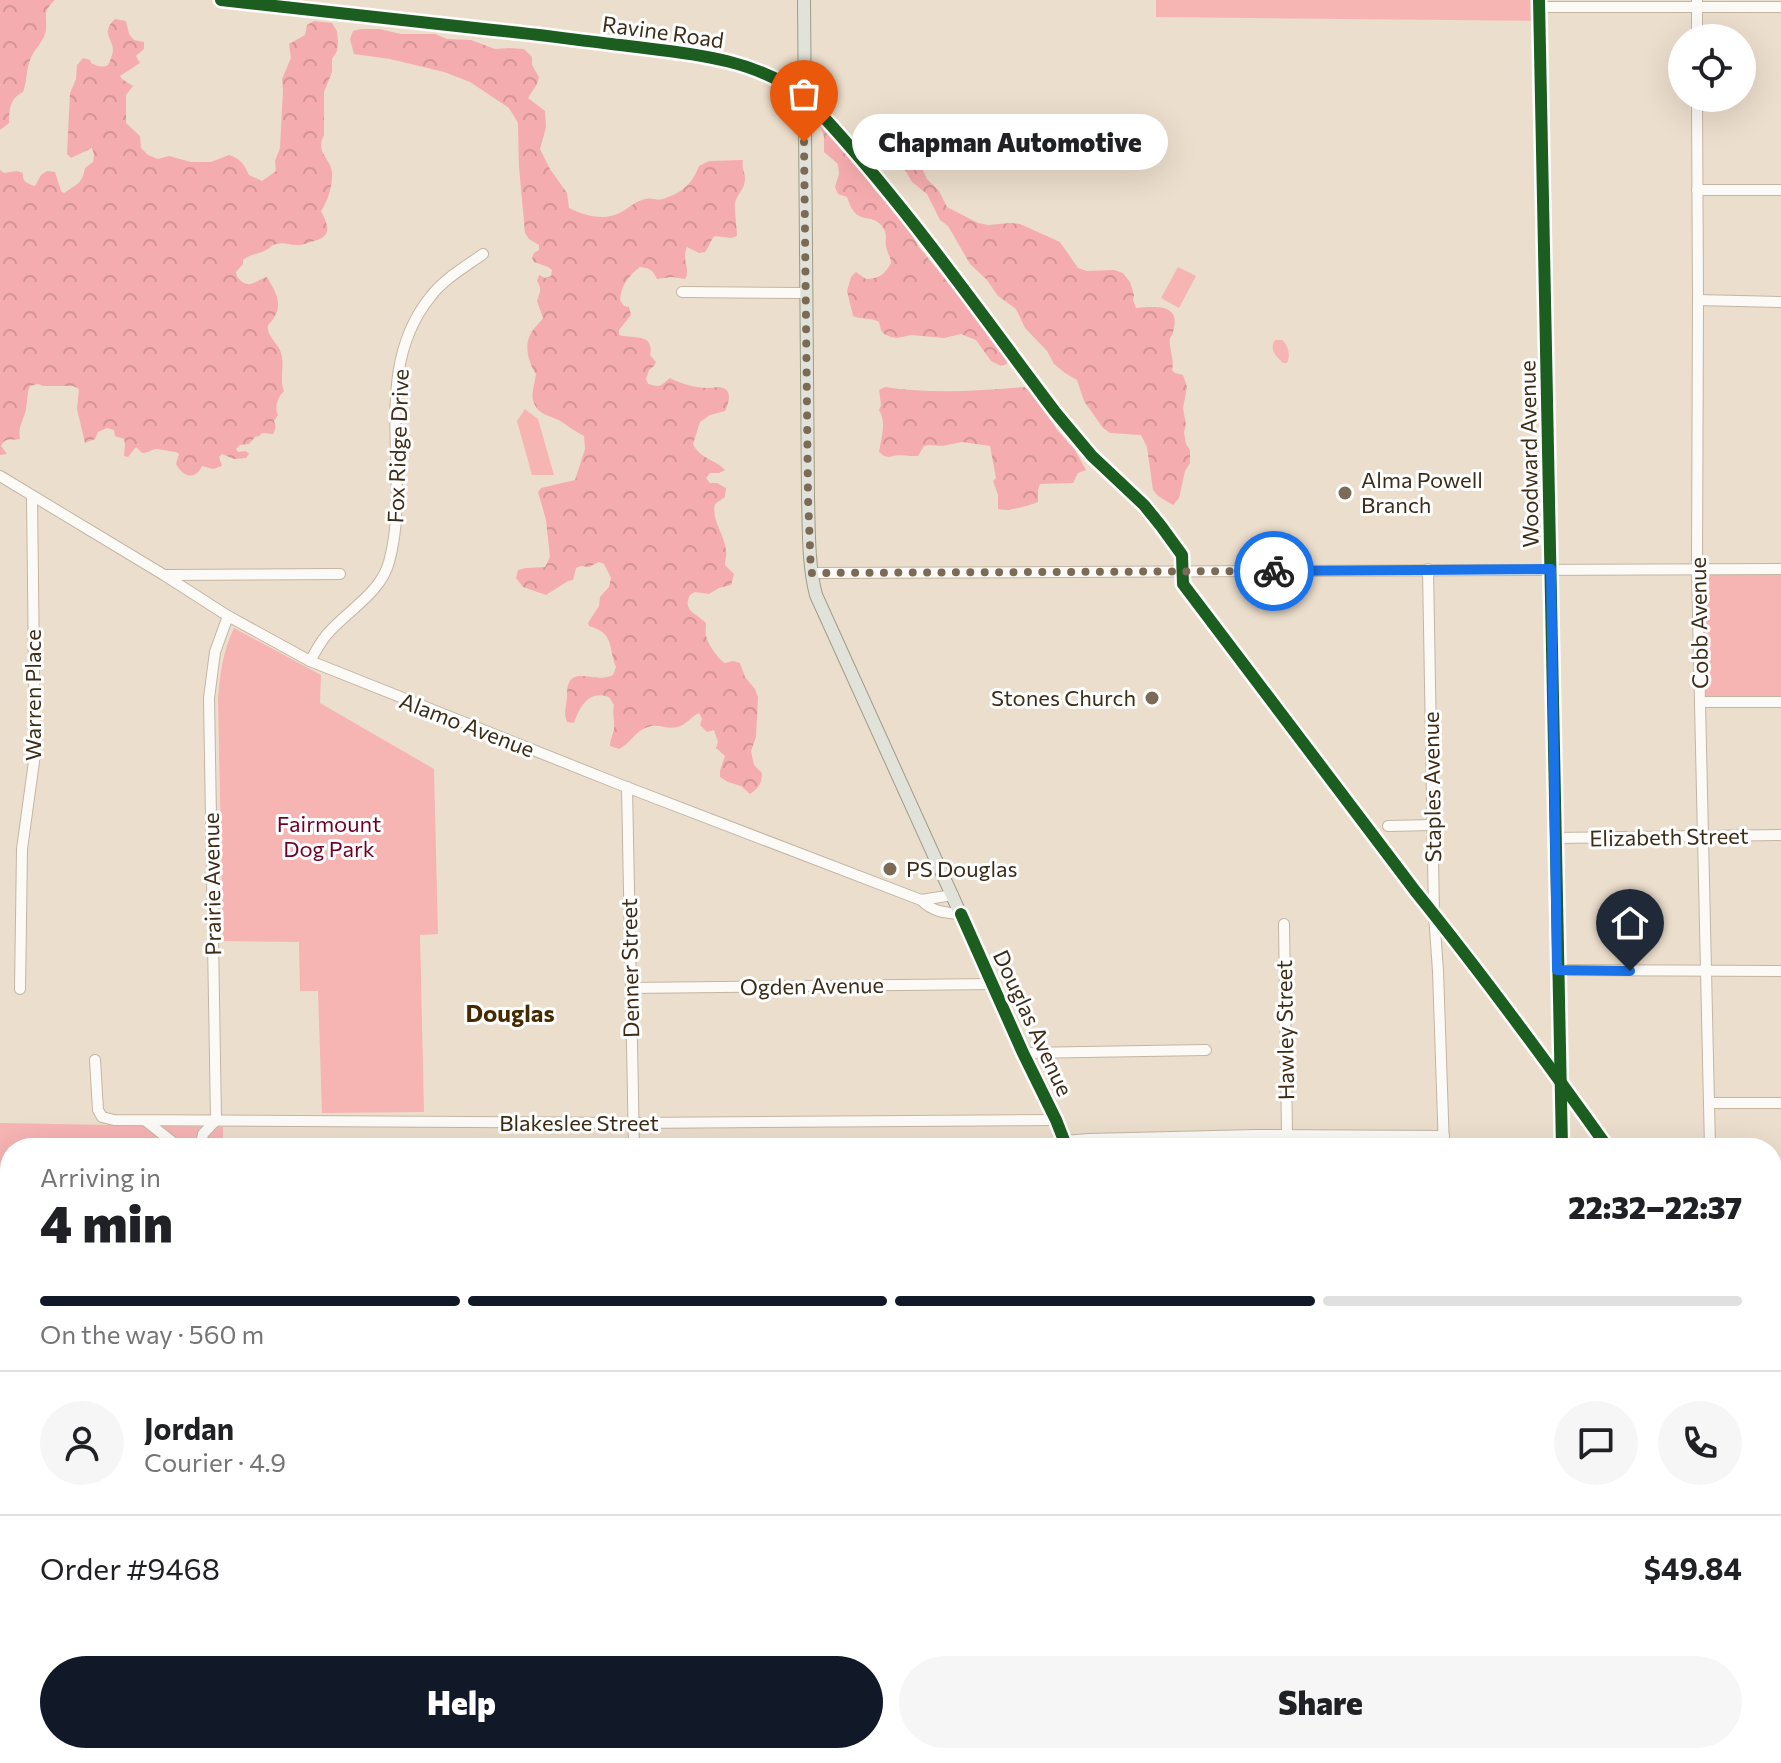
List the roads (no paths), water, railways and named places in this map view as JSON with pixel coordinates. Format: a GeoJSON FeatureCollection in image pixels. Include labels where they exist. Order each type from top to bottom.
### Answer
{"type":"FeatureCollection","features":[{"type":"Feature","properties":{"kind":"main road","name":"Douglas Avenue"},"geometry":{"type":"LineString","coordinates":[[804,0],[808,497],[811,573],[816,595],[1063,1138]]}},
{"type":"Feature","properties":{"kind":"street","name":"Ravine Road"},"geometry":{"type":"LineString","coordinates":[[221,0],[690,54],[728,61],[750,69],[787,84],[804,97]]}},
{"type":"Feature","properties":{"kind":"street"},"geometry":{"type":"LineString","coordinates":[[1539,4],[1781,7]]}},
{"type":"Feature","properties":{"kind":"street","name":"Woodward Avenue"},"geometry":{"type":"LineString","coordinates":[[1539,4],[1562,1138]]}},
{"type":"Feature","properties":{"kind":"street","name":"Cobb Avenue"},"geometry":{"type":"LineString","coordinates":[[1697,112],[1697,570],[1710,1138]]}},
{"type":"Feature","properties":{"kind":"street"},"geometry":{"type":"LineString","coordinates":[[1697,190],[1781,190]]}},
{"type":"Feature","properties":{"kind":"street","name":"Fox Ridge Drive"},"geometry":{"type":"LineString","coordinates":[[310,661],[327,633],[371,593],[388,566],[396,529],[397,381],[403,345],[432,294],[483,254]]}},
{"type":"Feature","properties":{"kind":"street"},"geometry":{"type":"LineString","coordinates":[[682,292],[807,293]]}},
{"type":"Feature","properties":{"kind":"street"},"geometry":{"type":"LineString","coordinates":[[1698,300],[1781,302]]}},
{"type":"Feature","properties":{"kind":"street","name":"Alamo Avenue"},"geometry":{"type":"LineString","coordinates":[[0,476],[228,616],[310,661],[921,900],[929,909],[961,914]]}},
{"type":"Feature","properties":{"kind":"street","name":"Warren Place"},"geometry":{"type":"LineString","coordinates":[[20,989],[22,849],[35,754],[32,496]]}},
{"type":"Feature","properties":{"kind":"street","name":"Staples Avenue"},"geometry":{"type":"LineString","coordinates":[[1428,569],[1434,915],[1444,1136]]}},
{"type":"Feature","properties":{"kind":"street"},"geometry":{"type":"LineString","coordinates":[[811,573],[1781,569]]}},
{"type":"Feature","properties":{"kind":"street"},"geometry":{"type":"LineString","coordinates":[[164,575],[340,574]]}},
{"type":"Feature","properties":{"kind":"street","name":"Prairie Avenue"},"geometry":{"type":"LineString","coordinates":[[216,1120],[209,698],[215,652],[228,616]]}},
{"type":"Feature","properties":{"kind":"street"},"geometry":{"type":"LineString","coordinates":[[1700,702],[1781,702]]}},
{"type":"Feature","properties":{"kind":"street","name":"Denner Street"},"geometry":{"type":"LineString","coordinates":[[627,787],[634,1138]]}},
{"type":"Feature","properties":{"kind":"street"},"geometry":{"type":"LineString","coordinates":[[1388,826],[1433,825]]}},
{"type":"Feature","properties":{"kind":"street","name":"Elizabeth Street"},"geometry":{"type":"LineString","coordinates":[[1556,838],[1781,835]]}},
{"type":"Feature","properties":{"kind":"street"},"geometry":{"type":"LineString","coordinates":[[921,900],[953,895]]}},
{"type":"Feature","properties":{"kind":"street","name":"Hawley Street"},"geometry":{"type":"LineString","coordinates":[[1284,924],[1287,1135]]}},
{"type":"Feature","properties":{"kind":"street"},"geometry":{"type":"LineString","coordinates":[[1557,970],[1781,971]]}},
{"type":"Feature","properties":{"kind":"street","name":"Ogden Avenue"},"geometry":{"type":"LineString","coordinates":[[631,988],[993,984]]}},
{"type":"Feature","properties":{"kind":"street"},"geometry":{"type":"LineString","coordinates":[[1023,1053],[1206,1050]]}},
{"type":"Feature","properties":{"kind":"street","name":"Blakeslee Street"},"geometry":{"type":"LineString","coordinates":[[95,1060],[98,1110],[102,1117],[114,1120],[634,1123],[1056,1120]]}},
{"type":"Feature","properties":{"kind":"street"},"geometry":{"type":"LineString","coordinates":[[1709,1103],[1781,1103]]}},
{"type":"Feature","properties":{"kind":"street"},"geometry":{"type":"LineString","coordinates":[[202,1138],[216,1120]]}},
{"type":"Feature","properties":{"kind":"street"},"geometry":{"type":"LineString","coordinates":[[146,1121],[167,1138]]}},
{"type":"Feature","properties":{"kind":"street"},"geometry":{"type":"LineString","coordinates":[[1130,1138],[1444,1136]]}},
{"type":"Feature","properties":{"kind":"place","name":"Chapman Automotive"},"geometry":{"type":"Point","coordinates":[804,142]}},
{"type":"Feature","properties":{"kind":"place","name":"Alma Powell Branch"},"geometry":{"type":"Point","coordinates":[1345,493]}},
{"type":"Feature","properties":{"kind":"place","name":"Stones Church"},"geometry":{"type":"Point","coordinates":[1152,698]}},
{"type":"Feature","properties":{"kind":"place","name":"PS Douglas"},"geometry":{"type":"Point","coordinates":[890,869]}},
{"type":"Feature","properties":{"kind":"district","name":"Douglas"},"geometry":{"type":"Point","coordinates":[510,1014]}},
{"type":"Feature","properties":{"kind":"park label","name":"Fairmount Dog Park"},"geometry":{"type":"Point","coordinates":[329,836]}}]}
